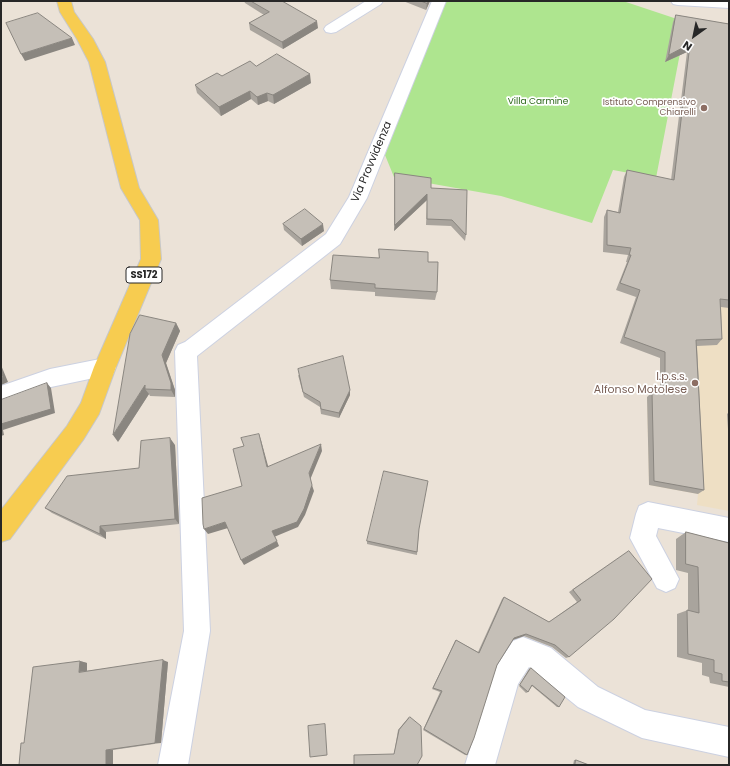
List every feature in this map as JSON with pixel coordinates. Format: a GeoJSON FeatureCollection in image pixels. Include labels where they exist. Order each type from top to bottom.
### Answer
{"type":"FeatureCollection","features":[{"type":"Feature","properties":{"kind":"main road","name":"SS172"},"geometry":{"type":"LineString","coordinates":[[1,530],[75,433],[91,407],[105,367],[151,259],[149,220],[130,188],[97,62],[85,39],[67,12],[64,1]]}},
{"type":"Feature","properties":{"kind":"street"},"geometry":{"type":"LineString","coordinates":[[331,29],[376,1]]}},
{"type":"Feature","properties":{"kind":"street","name":"Via Provvidenza"},"geometry":{"type":"LineString","coordinates":[[173,765],[197,631],[186,351],[193,348],[333,239],[358,198],[439,1]]}},
{"type":"Feature","properties":{"kind":"street"},"geometry":{"type":"LineString","coordinates":[[678,1],[729,4]]}},
{"type":"Feature","properties":{"kind":"street"},"geometry":{"type":"LineString","coordinates":[[1,396],[50,378],[105,367]]}},
{"type":"Feature","properties":{"kind":"street"},"geometry":{"type":"LineString","coordinates":[[666,579],[643,538],[648,514],[729,530]]}},
{"type":"Feature","properties":{"kind":"street"},"geometry":{"type":"LineString","coordinates":[[480,765],[506,677],[523,651],[541,658],[588,697],[642,724],[729,742]]}},
{"type":"Feature","properties":{"kind":"shaded area","name":"I.p.s.s. Alfonso Motolese"},"geometry":{"type":"Polygon","coordinates":[[[729,257],[729,511],[697,505],[698,494],[649,485],[647,397],[660,399],[660,367],[729,257]]]}},
{"type":"Feature","properties":{"kind":"green space","name":"Villa Carmine"},"geometry":{"type":"Polygon","coordinates":[[[443,1],[623,1],[686,22],[656,178],[613,170],[592,223],[501,196],[394,177],[385,155],[443,1]]]}},
{"type":"Feature","properties":{"kind":"building"},"geometry":{"type":"Polygon","coordinates":[[[251,1],[282,1],[317,21],[282,42],[249,23],[269,12],[251,1]]]}},
{"type":"Feature","properties":{"kind":"building"},"geometry":{"type":"Polygon","coordinates":[[[38,13],[72,38],[21,54],[6,23],[38,13]]]}},
{"type":"Feature","properties":{"kind":"building"},"geometry":{"type":"Polygon","coordinates":[[[676,15],[729,24],[729,300],[720,299],[722,339],[696,340],[704,490],[654,481],[652,392],[665,394],[665,352],[624,337],[640,290],[620,283],[631,255],[629,255],[631,248],[607,245],[607,210],[620,213],[627,170],[674,180],[690,44],[669,55],[676,15]]]}},
{"type":"Feature","properties":{"kind":"building"},"geometry":{"type":"Polygon","coordinates":[[[277,54],[310,74],[273,95],[267,93],[257,97],[250,91],[219,107],[195,85],[217,73],[222,76],[250,61],[256,66],[277,54]]]}},
{"type":"Feature","properties":{"kind":"building"},"geometry":{"type":"Polygon","coordinates":[[[395,173],[431,178],[431,188],[467,190],[466,235],[452,220],[427,219],[427,194],[395,225],[395,173]]]}},
{"type":"Feature","properties":{"kind":"building"},"geometry":{"type":"Polygon","coordinates":[[[305,209],[323,224],[301,239],[283,224],[305,209]]]}},
{"type":"Feature","properties":{"kind":"building"},"geometry":{"type":"Polygon","coordinates":[[[379,249],[428,252],[428,262],[438,262],[437,292],[375,288],[375,284],[330,280],[333,255],[379,258],[379,249]]]}},
{"type":"Feature","properties":{"kind":"building"},"geometry":{"type":"Polygon","coordinates":[[[140,315],[176,323],[162,355],[171,383],[171,390],[145,389],[145,385],[113,435],[130,334],[140,315]]]}},
{"type":"Feature","properties":{"kind":"building"},"geometry":{"type":"Polygon","coordinates":[[[343,356],[350,390],[339,413],[321,409],[320,402],[303,392],[298,369],[343,356]]]}},
{"type":"Feature","properties":{"kind":"building"},"geometry":{"type":"Polygon","coordinates":[[[47,383],[51,409],[1,424],[1,400],[47,383]]]}},
{"type":"Feature","properties":{"kind":"building"},"geometry":{"type":"Polygon","coordinates":[[[259,434],[267,467],[321,444],[309,473],[312,485],[304,509],[297,522],[272,531],[277,541],[241,560],[225,522],[204,529],[202,498],[242,486],[233,449],[244,446],[241,438],[259,434]]]}},
{"type":"Feature","properties":{"kind":"building"},"geometry":{"type":"Polygon","coordinates":[[[170,438],[175,519],[100,526],[100,534],[45,508],[67,476],[139,468],[141,441],[170,438]]]}},
{"type":"Feature","properties":{"kind":"building"},"geometry":{"type":"Polygon","coordinates":[[[384,471],[428,481],[419,529],[417,552],[367,541],[384,471]]]}},
{"type":"Feature","properties":{"kind":"building"},"geometry":{"type":"Polygon","coordinates":[[[686,532],[729,543],[729,682],[722,681],[722,674],[714,672],[714,660],[688,654],[687,610],[699,613],[698,567],[686,564],[686,532]]]}},
{"type":"Feature","properties":{"kind":"building"},"geometry":{"type":"Polygon","coordinates":[[[629,551],[652,579],[614,619],[569,657],[555,645],[526,634],[514,638],[497,665],[474,738],[467,755],[424,729],[442,691],[433,688],[456,640],[479,653],[504,597],[549,622],[581,600],[573,590],[629,551]]]}},
{"type":"Feature","properties":{"kind":"building"},"geometry":{"type":"Polygon","coordinates":[[[163,660],[155,743],[106,750],[106,765],[19,765],[21,743],[24,743],[33,667],[80,661],[79,672],[163,660]]]}},
{"type":"Feature","properties":{"kind":"building"},"geometry":{"type":"Polygon","coordinates":[[[531,668],[565,697],[559,707],[532,685],[528,692],[520,685],[531,668]]]}},
{"type":"Feature","properties":{"kind":"building"},"geometry":{"type":"Polygon","coordinates":[[[410,717],[421,726],[422,756],[417,765],[354,765],[354,755],[394,754],[399,730],[410,717]]]}},
{"type":"Feature","properties":{"kind":"building"},"geometry":{"type":"Polygon","coordinates":[[[325,724],[327,755],[310,757],[308,726],[325,724]]]}},
{"type":"Feature","properties":{"kind":"building"},"geometry":{"type":"Polygon","coordinates":[[[576,760],[589,765],[575,765],[576,760]]]}},
{"type":"Feature","properties":{"kind":"place","name":"Istituto Comprensivo Chiarelli"},"geometry":{"type":"Point","coordinates":[704,108]}},
{"type":"Feature","properties":{"kind":"place","name":"I.p.s.s. Alfonso Motolese"},"geometry":{"type":"Point","coordinates":[695,383]}}]}
